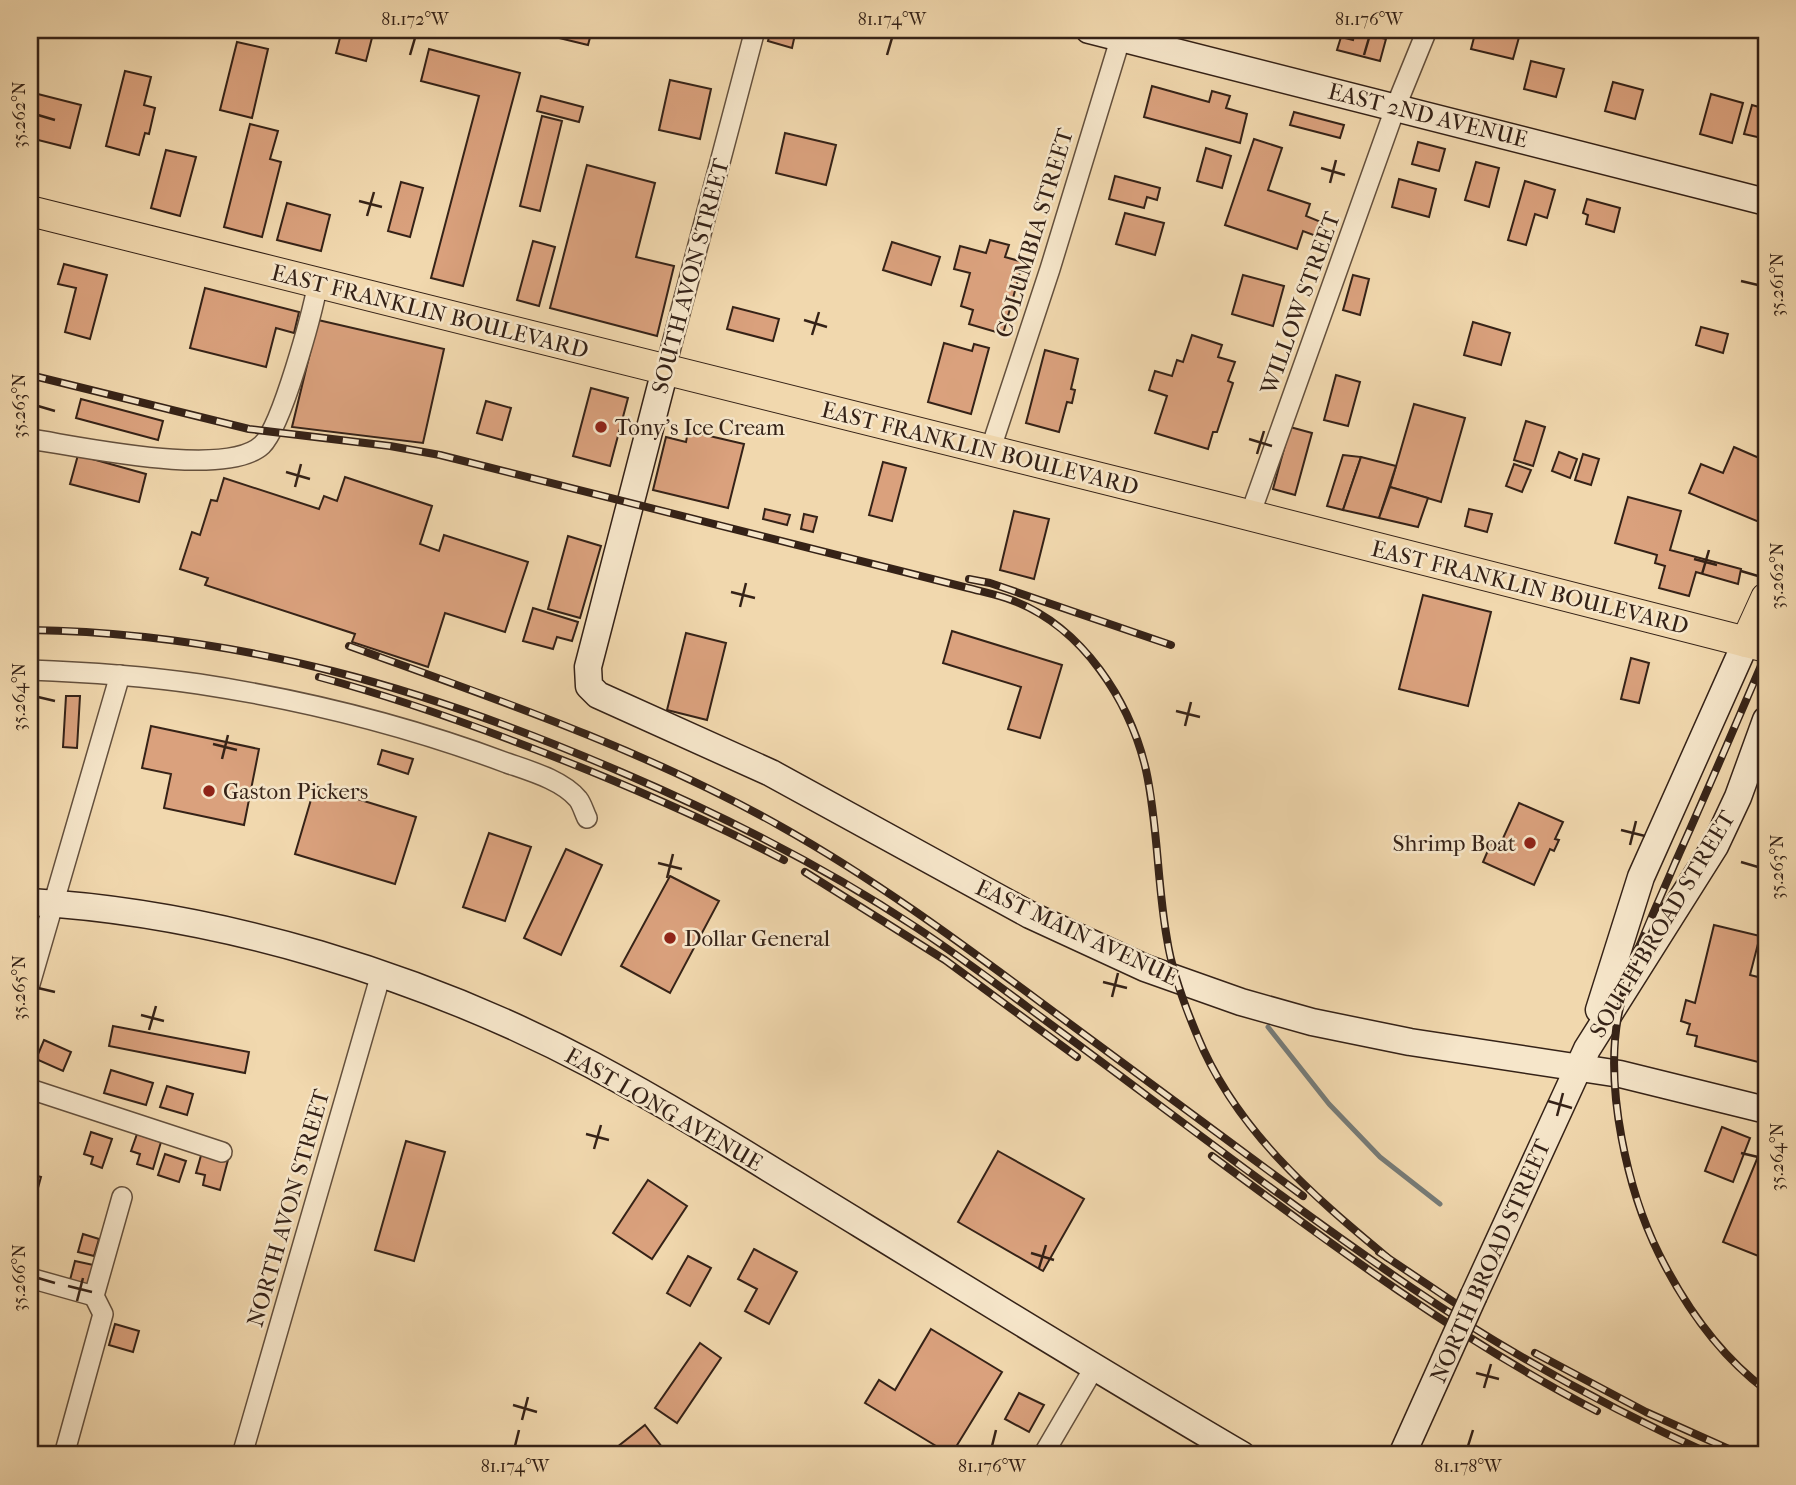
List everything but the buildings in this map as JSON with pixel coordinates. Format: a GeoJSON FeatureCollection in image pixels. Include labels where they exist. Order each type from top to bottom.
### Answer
{"type":"FeatureCollection","features":[{"type":"Feature","properties":{"kind":"main road","name":"EAST 2ND AVENUE"},"geometry":{"type":"LineString","coordinates":[[1089,30],[1121,34],[1766,202]]}},
{"type":"Feature","properties":{"kind":"main road","name":"EAST FRANKLIN BOULEVARD"},"geometry":{"type":"LineString","coordinates":[[30,211],[1756,644]]}},
{"type":"Feature","properties":{"kind":"main road","name":"SOUTH AVON STREET"},"geometry":{"type":"LineString","coordinates":[[589,686],[587,667],[665,370]]}},
{"type":"Feature","properties":{"kind":"main road","name":"SOUTH BROAD STREET"},"geometry":{"type":"LineString","coordinates":[[1583,1058],[1640,877],[1756,644],[1766,598]]}},
{"type":"Feature","properties":{"kind":"main road","name":"EAST MAIN AVENUE"},"geometry":{"type":"LineString","coordinates":[[589,686],[603,698],[771,773],[1030,915],[1145,968],[1241,1002],[1312,1021],[1410,1042],[1583,1058],[1620,1074],[1766,1110]]}},
{"type":"Feature","properties":{"kind":"main road","name":"SOUTH BROAD STREET"},"geometry":{"type":"LineString","coordinates":[[1583,1058],[1715,846],[1738,797],[1766,720]]}},
{"type":"Feature","properties":{"kind":"main road","name":"EAST LONG AVENUE"},"geometry":{"type":"LineString","coordinates":[[41,903],[137,914],[241,935],[381,974],[438,994],[513,1026],[638,1090],[1242,1455]]}},
{"type":"Feature","properties":{"kind":"main road","name":"NORTH BROAD STREET"},"geometry":{"type":"LineString","coordinates":[[1402,1455],[1502,1229],[1583,1058]]}},
{"type":"Feature","properties":{"kind":"street","name":"SOUTH AVON STREET"},"geometry":{"type":"LineString","coordinates":[[665,370],[755,30]]}},
{"type":"Feature","properties":{"kind":"street","name":"WILLOW STREET"},"geometry":{"type":"LineString","coordinates":[[1250,515],[1396,106],[1427,30]]}},
{"type":"Feature","properties":{"kind":"street","name":"COLUMBIA STREET"},"geometry":{"type":"LineString","coordinates":[[990,451],[1046,281],[1121,34]]}},
{"type":"Feature","properties":{"kind":"street"},"geometry":{"type":"LineString","coordinates":[[30,439],[159,458],[209,460],[232,458],[262,445],[278,415],[310,320],[318,283]]}},
{"type":"Feature","properties":{"kind":"street"},"geometry":{"type":"LineString","coordinates":[[30,670],[120,675],[199,684],[311,705],[449,741],[556,783],[579,800],[587,818]]}},
{"type":"Feature","properties":{"kind":"street"},"geometry":{"type":"LineString","coordinates":[[30,984],[41,903],[120,675]]}},
{"type":"Feature","properties":{"kind":"street","name":"NORTH AVON STREET"},"geometry":{"type":"LineString","coordinates":[[242,1455],[381,974]]}},
{"type":"Feature","properties":{"kind":"street"},"geometry":{"type":"LineString","coordinates":[[30,1089],[222,1152]]}},
{"type":"Feature","properties":{"kind":"street"},"geometry":{"type":"LineString","coordinates":[[65,1455],[103,1314],[94,1296],[122,1197]]}},
{"type":"Feature","properties":{"kind":"street"},"geometry":{"type":"LineString","coordinates":[[30,1278],[94,1296]]}},
{"type":"Feature","properties":{"kind":"street"},"geometry":{"type":"LineString","coordinates":[[1044,1455],[1094,1368]]}},
{"type":"Feature","properties":{"kind":"waterway"},"geometry":{"type":"LineString","coordinates":[[1268,1027],[1329,1104],[1380,1157],[1440,1204]]}},
{"type":"Feature","properties":{"kind":"railway"},"geometry":{"type":"LineString","coordinates":[[30,375],[249,429],[390,446],[440,455],[991,594],[1039,613],[1082,648],[1100,670],[1115,693],[1139,744],[1150,791],[1169,951],[1179,988],[1213,1069],[1232,1101],[1278,1158],[1331,1210],[1388,1258]]}},
{"type":"Feature","properties":{"kind":"railway"},"geometry":{"type":"LineString","coordinates":[[969,579],[990,583],[1171,645]]}},
{"type":"Feature","properties":{"kind":"railway"},"geometry":{"type":"LineString","coordinates":[[30,630],[108,634],[259,654],[405,691],[549,742],[735,824],[846,884],[937,941],[1283,1197],[1448,1312],[1559,1378],[1712,1455]]}},
{"type":"Feature","properties":{"kind":"railway"},"geometry":{"type":"LineString","coordinates":[[349,646],[514,706],[622,749],[728,798],[815,846],[947,934],[1303,1196]]}},
{"type":"Feature","properties":{"kind":"railway"},"geometry":{"type":"LineString","coordinates":[[1766,654],[1635,958],[1618,1017],[1614,1075],[1629,1170],[1637,1200],[1659,1254],[1692,1311],[1718,1345],[1766,1390]]}},
{"type":"Feature","properties":{"kind":"railway"},"geometry":{"type":"LineString","coordinates":[[319,677],[422,708],[557,758],[688,813],[784,860]]}},
{"type":"Feature","properties":{"kind":"railway"},"geometry":{"type":"LineString","coordinates":[[805,872],[945,960],[1077,1057]]}},
{"type":"Feature","properties":{"kind":"railway"},"geometry":{"type":"LineString","coordinates":[[1212,1156],[1352,1258],[1448,1323],[1496,1354],[1597,1411]]}},
{"type":"Feature","properties":{"kind":"railway"},"geometry":{"type":"LineString","coordinates":[[1379,1252],[1461,1307]]}},
{"type":"Feature","properties":{"kind":"railway"},"geometry":{"type":"LineString","coordinates":[[1535,1353],[1646,1412],[1742,1455]]}},
{"type":"Feature","properties":{"kind":"place","name":"Tony's Ice Cream"},"geometry":{"type":"Point","coordinates":[601,427]}},
{"type":"Feature","properties":{"kind":"place","name":"Gaston Pickers"},"geometry":{"type":"Point","coordinates":[209,791]}},
{"type":"Feature","properties":{"kind":"place","name":"Shrimp Boat"},"geometry":{"type":"Point","coordinates":[1530,843]}},
{"type":"Feature","properties":{"kind":"place","name":"Dollar General"},"geometry":{"type":"Point","coordinates":[670,938]}}]}
